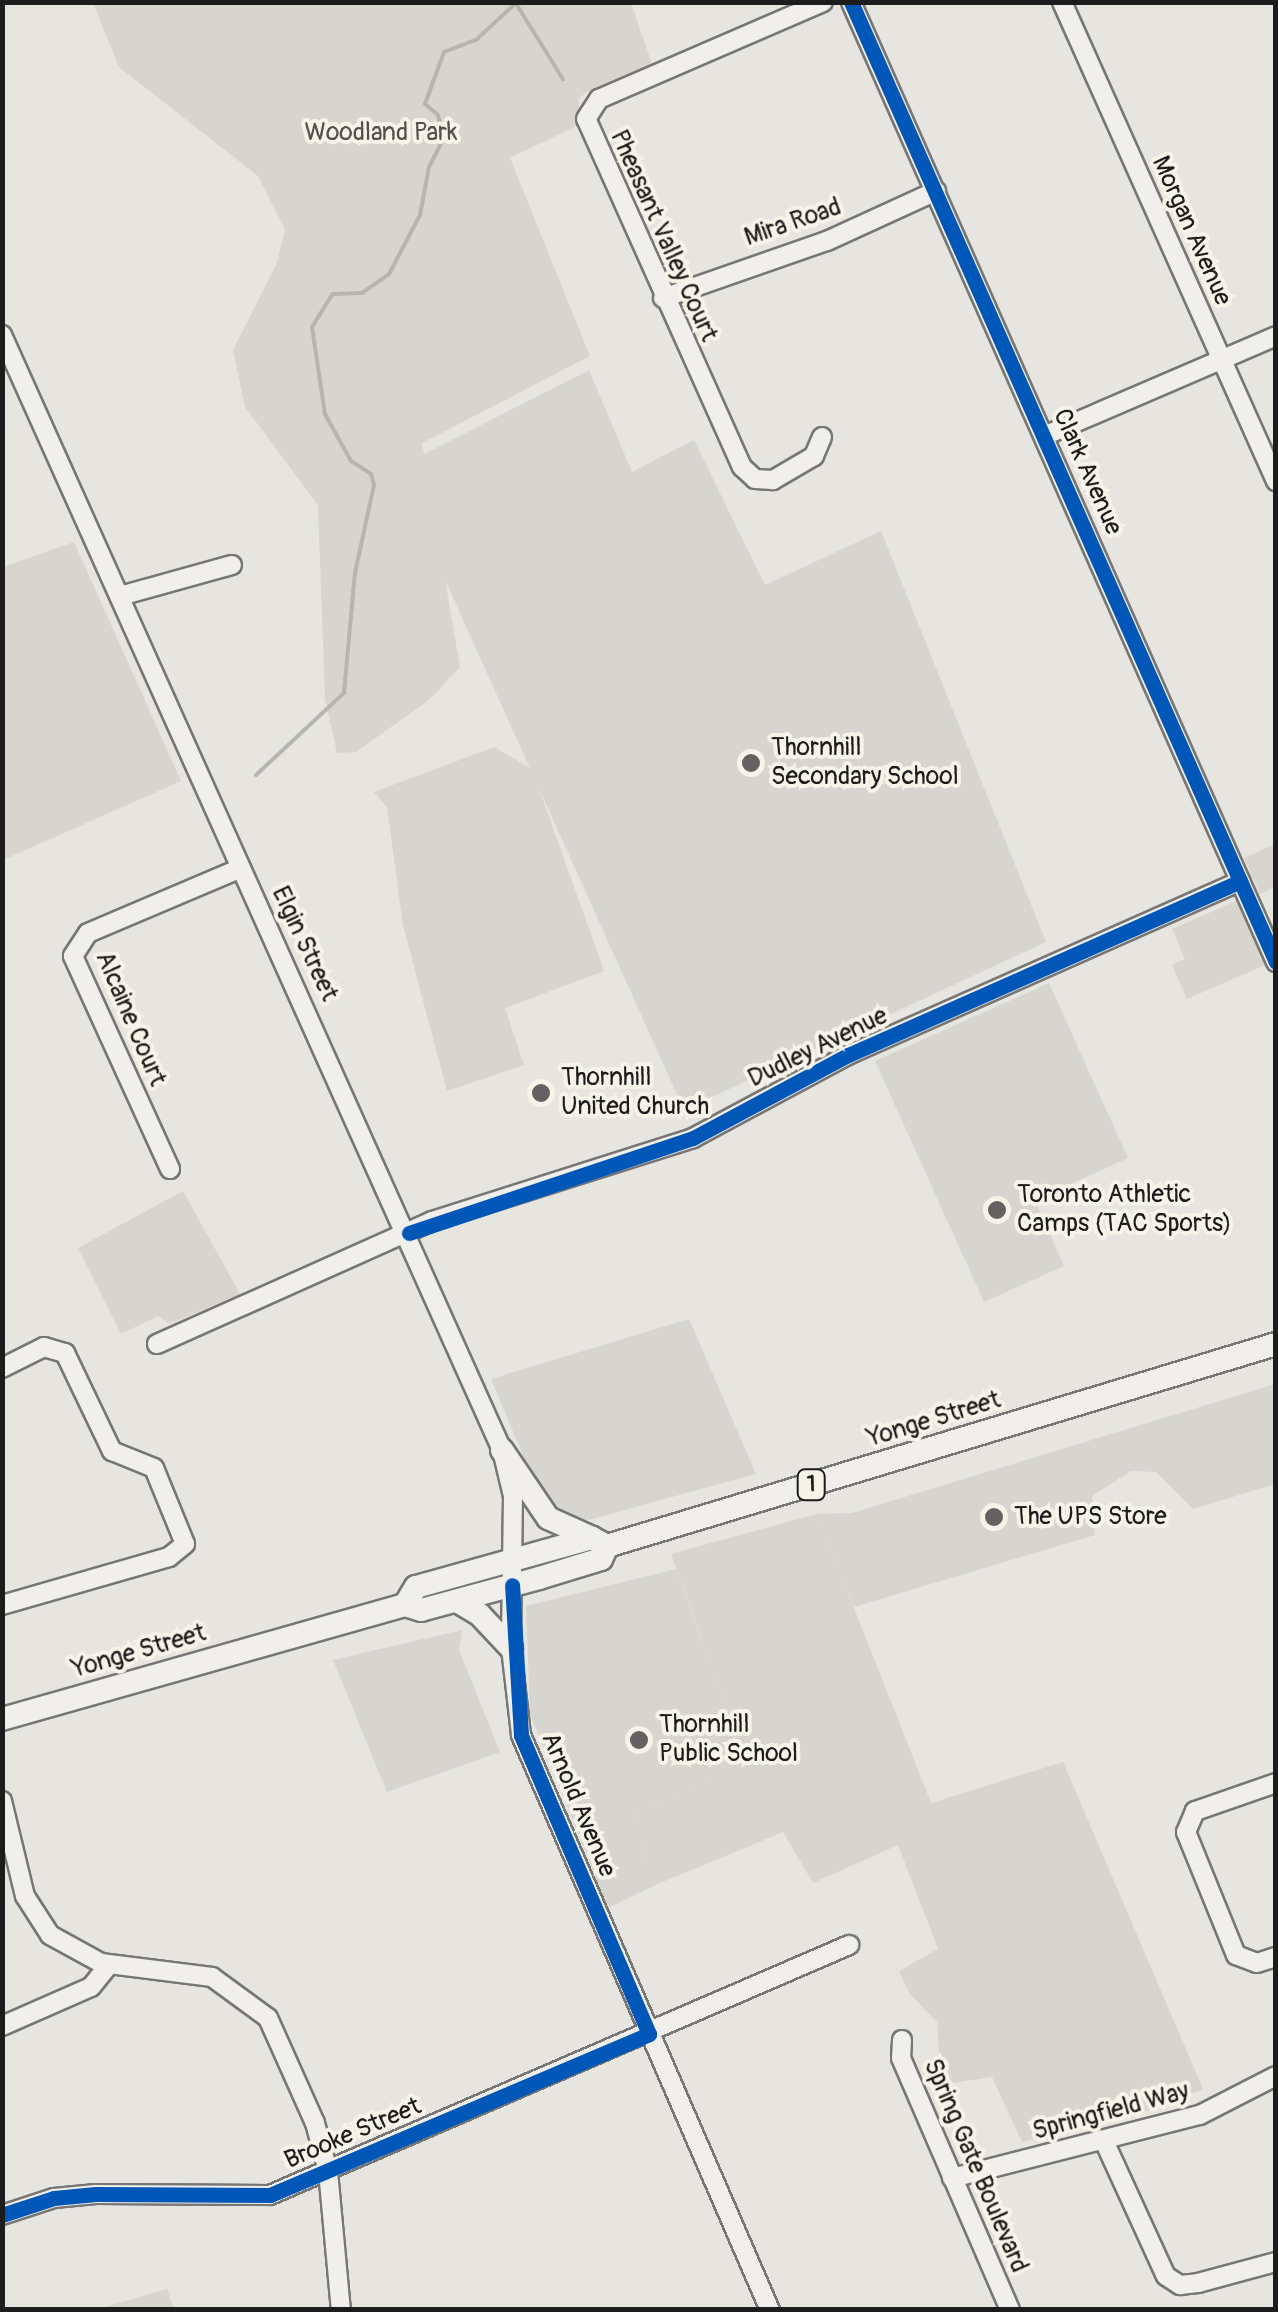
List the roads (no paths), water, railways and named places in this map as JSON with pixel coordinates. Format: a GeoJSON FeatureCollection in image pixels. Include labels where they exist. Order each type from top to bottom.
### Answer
{"type":"FeatureCollection","features":[{"type":"Feature","properties":{"kind":"main road","name":"Yonge Street"},"geometry":{"type":"LineString","coordinates":[[406,1605],[415,1588],[513,1559],[600,1542],[1276,1344]]}},
{"type":"Feature","properties":{"kind":"main road"},"geometry":{"type":"LineString","coordinates":[[502,1450],[548,1518],[600,1542]]}},
{"type":"Feature","properties":{"kind":"main road","name":"Yonge Street"},"geometry":{"type":"LineString","coordinates":[[2,1719],[406,1605],[421,1610],[601,1559],[600,1542]]}},
{"type":"Feature","properties":{"kind":"main road"},"geometry":{"type":"LineString","coordinates":[[456,1601],[479,1614],[512,1648]]}},
{"type":"Feature","properties":{"kind":"street","name":"Pheasant Valley Court"},"geometry":{"type":"LineString","coordinates":[[822,437],[814,456],[773,480],[746,472],[592,144],[586,118],[590,106],[824,2]]}},
{"type":"Feature","properties":{"kind":"street","name":"Clark Avenue"},"geometry":{"type":"LineString","coordinates":[[852,2],[1276,962]]}},
{"type":"Feature","properties":{"kind":"street","name":"Morgan Avenue"},"geometry":{"type":"LineString","coordinates":[[1062,2],[1276,481]]}},
{"type":"Feature","properties":{"kind":"street","name":"Mira Road"},"geometry":{"type":"LineString","coordinates":[[663,298],[827,242],[936,191]]}},
{"type":"Feature","properties":{"kind":"street","name":"Elgin Street"},"geometry":{"type":"LineString","coordinates":[[2,335],[409,1233],[502,1450],[513,1496],[512,1584]]}},
{"type":"Feature","properties":{"kind":"street"},"geometry":{"type":"LineString","coordinates":[[1044,436],[1276,336]]}},
{"type":"Feature","properties":{"kind":"street"},"geometry":{"type":"LineString","coordinates":[[120,596],[232,565]]}},
{"type":"Feature","properties":{"kind":"street","name":"Alcaine Court"},"geometry":{"type":"LineString","coordinates":[[170,1169],[73,956],[88,933],[241,868]]}},
{"type":"Feature","properties":{"kind":"street","name":"Dudley Avenue"},"geometry":{"type":"LineString","coordinates":[[157,1344],[409,1233],[693,1138],[848,1056],[1240,881]]}},
{"type":"Feature","properties":{"kind":"street"},"geometry":{"type":"LineString","coordinates":[[2,1368],[44,1348],[65,1353],[112,1451],[158,1476],[185,1544],[169,1558],[2,1605]]}},
{"type":"Feature","properties":{"kind":"street","name":"Arnold Avenue"},"geometry":{"type":"LineString","coordinates":[[512,1584],[512,1648],[521,1734],[770,2310]]}},
{"type":"Feature","properties":{"kind":"street"},"geometry":{"type":"LineString","coordinates":[[1276,1783],[1195,1810],[1186,1832],[1236,1955],[1256,1963],[1276,1957]]}},
{"type":"Feature","properties":{"kind":"street"},"geometry":{"type":"LineString","coordinates":[[2,1800],[25,1896],[41,1925],[69,1951],[110,1965],[212,1976],[250,2000],[293,2068],[328,2170],[341,2310]]}},
{"type":"Feature","properties":{"kind":"street","name":"Brooke Street"},"geometry":{"type":"LineString","coordinates":[[2,2215],[96,2194],[270,2196],[849,1944]]}},
{"type":"Feature","properties":{"kind":"street"},"geometry":{"type":"LineString","coordinates":[[2,2026],[91,1987],[110,1965]]}},
{"type":"Feature","properties":{"kind":"street","name":"Spring Gate Boulevard"},"geometry":{"type":"LineString","coordinates":[[902,2040],[901,2058],[1010,2310]]}},
{"type":"Feature","properties":{"kind":"street","name":"Springfield Way"},"geometry":{"type":"LineString","coordinates":[[952,2178],[1200,2115],[1276,2076]]}},
{"type":"Feature","properties":{"kind":"street"},"geometry":{"type":"LineString","coordinates":[[1104,2142],[1166,2276],[1180,2284],[1198,2283],[1276,2262]]}},
{"type":"Feature","properties":{"kind":"waterway"},"geometry":{"type":"LineString","coordinates":[[515,2],[563,79]]}},
{"type":"Feature","properties":{"kind":"waterway"},"geometry":{"type":"LineString","coordinates":[[256,775],[344,693],[355,573],[374,485],[371,474],[351,461],[325,414],[312,327],[333,294],[362,293],[389,274],[420,215],[429,167],[444,138],[438,115],[425,104],[444,52],[476,40],[516,3]]}},
{"type":"Feature","properties":{"kind":"place","name":"Thornhill Secondary School"},"geometry":{"type":"Point","coordinates":[751,763]}},
{"type":"Feature","properties":{"kind":"place","name":"Thornhill United Church"},"geometry":{"type":"Point","coordinates":[541,1093]}},
{"type":"Feature","properties":{"kind":"place","name":"Toronto Athletic Camps (TAC Sports)"},"geometry":{"type":"Point","coordinates":[997,1210]}},
{"type":"Feature","properties":{"kind":"place","name":"The UPS Store"},"geometry":{"type":"Point","coordinates":[994,1517]}},
{"type":"Feature","properties":{"kind":"place","name":"Thornhill Public School"},"geometry":{"type":"Point","coordinates":[639,1740]}},
{"type":"Feature","properties":{"kind":"park label","name":"Woodland Park"},"geometry":{"type":"Point","coordinates":[381,133]}}]}
